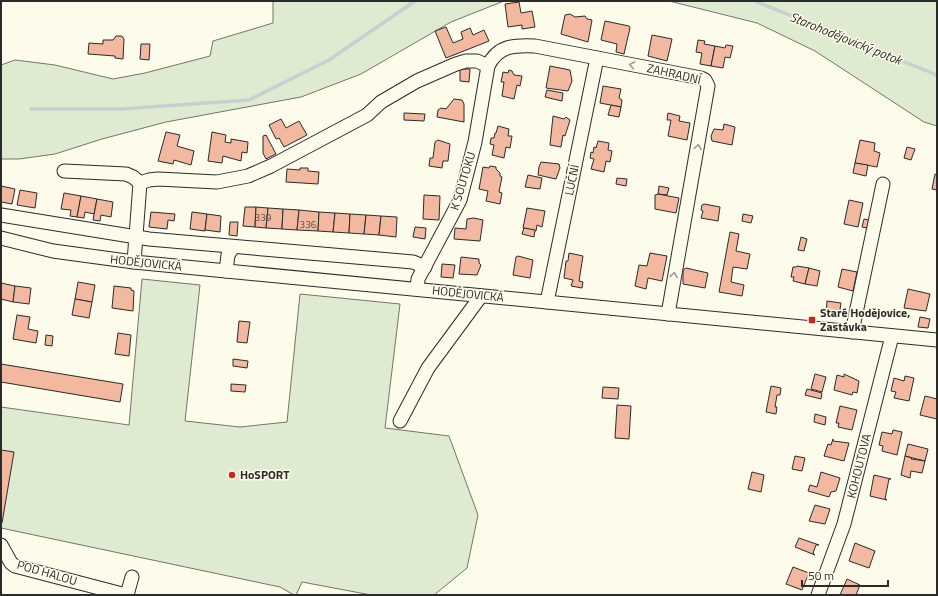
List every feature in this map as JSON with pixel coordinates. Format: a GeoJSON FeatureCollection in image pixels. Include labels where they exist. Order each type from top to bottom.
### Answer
{"type":"FeatureCollection","features":[{"type":"Feature","properties":{"kind":"street","name":"ZAHRADNÍ"},"geometry":{"type":"LineString","coordinates":[[488,66],[498,51],[513,45],[535,46],[566,50],[597,58],[705,80],[708,86],[668,314]]}},
{"type":"Feature","properties":{"kind":"street","name":"LUČNÍ"},"geometry":{"type":"LineString","coordinates":[[547,302],[597,58]]}},
{"type":"Feature","properties":{"kind":"street"},"geometry":{"type":"LineString","coordinates":[[140,183],[158,179],[216,182],[248,176],[271,166],[367,115],[381,102],[424,78],[466,61],[477,61],[488,66]]}},
{"type":"Feature","properties":{"kind":"street","name":"K SOUTOKU"},"geometry":{"type":"LineString","coordinates":[[417,289],[418,279],[460,200],[475,142],[488,66]]}},
{"type":"Feature","properties":{"kind":"street"},"geometry":{"type":"LineString","coordinates":[[64,171],[126,174],[133,177],[140,183]]}},
{"type":"Feature","properties":{"kind":"street"},"geometry":{"type":"LineString","coordinates":[[134,262],[140,183]]}},
{"type":"Feature","properties":{"kind":"street"},"geometry":{"type":"LineString","coordinates":[[852,332],[883,184]]}},
{"type":"Feature","properties":{"kind":"street"},"geometry":{"type":"LineString","coordinates":[[4,224],[136,236],[149,239],[233,247],[413,262],[425,267]]}},
{"type":"Feature","properties":{"kind":"street","name":"HODĚJOVICKÁ"},"geometry":{"type":"LineString","coordinates":[[4,224],[14,242],[53,251],[134,262],[937,340]]}},
{"type":"Feature","properties":{"kind":"street"},"geometry":{"type":"LineString","coordinates":[[1,249],[14,242]]}},
{"type":"Feature","properties":{"kind":"street"},"geometry":{"type":"LineString","coordinates":[[226,271],[228,255],[233,247]]}},
{"type":"Feature","properties":{"kind":"street"},"geometry":{"type":"LineString","coordinates":[[400,421],[428,368],[481,296]]}},
{"type":"Feature","properties":{"kind":"street","name":"KOHOUTOVA"},"geometry":{"type":"LineString","coordinates":[[818,595],[844,524],[892,336]]}},
{"type":"Feature","properties":{"kind":"street","name":"POD HALOU"},"geometry":{"type":"LineString","coordinates":[[1,545],[11,563],[15,566],[126,595]]}},
{"type":"Feature","properties":{"kind":"street"},"geometry":{"type":"LineString","coordinates":[[126,595],[132,578]]}},
{"type":"Feature","properties":{"kind":"green space"},"geometry":{"type":"Polygon","coordinates":[[[273,1],[504,1],[451,22],[361,74],[301,97],[166,122],[102,139],[55,154],[19,159],[1,159],[1,65],[15,60],[55,65],[113,79],[145,73],[210,56],[213,41],[273,23],[273,1]]]}},
{"type":"Feature","properties":{"kind":"green space"},"geometry":{"type":"Polygon","coordinates":[[[669,1],[937,1],[937,126],[924,122],[815,51],[757,23],[669,1]]]}},
{"type":"Feature","properties":{"kind":"green space","name":"HoSPORT"},"geometry":{"type":"Polygon","coordinates":[[[142,279],[200,285],[185,421],[240,427],[287,422],[300,294],[400,304],[385,428],[449,436],[478,515],[467,568],[434,595],[371,595],[302,582],[296,595],[294,595],[280,587],[1,528],[1,407],[129,425],[142,279]]]}},
{"type":"Feature","properties":{"kind":"building"},"geometry":{"type":"Polygon","coordinates":[[[519,2],[521,13],[532,11],[535,27],[522,29],[522,25],[508,27],[505,4],[519,2]]]}},
{"type":"Feature","properties":{"kind":"building"},"geometry":{"type":"Polygon","coordinates":[[[570,14],[575,17],[585,16],[587,19],[592,20],[588,42],[561,34],[565,15],[570,14]]]}},
{"type":"Feature","properties":{"kind":"building"},"geometry":{"type":"Polygon","coordinates":[[[605,21],[629,26],[630,28],[624,54],[616,52],[617,44],[601,40],[605,21]]]}},
{"type":"Feature","properties":{"kind":"building"},"geometry":{"type":"Polygon","coordinates":[[[446,27],[453,43],[463,39],[461,32],[470,28],[473,35],[484,30],[489,41],[446,58],[435,31],[446,27]]]}},
{"type":"Feature","properties":{"kind":"building"},"geometry":{"type":"Polygon","coordinates":[[[652,35],[672,39],[667,61],[648,56],[652,35]]]}},
{"type":"Feature","properties":{"kind":"building"},"geometry":{"type":"Polygon","coordinates":[[[116,36],[122,36],[124,39],[123,59],[115,58],[115,56],[88,54],[89,43],[103,44],[103,40],[113,40],[116,36]]]}},
{"type":"Feature","properties":{"kind":"building"},"geometry":{"type":"Polygon","coordinates":[[[698,40],[705,41],[704,44],[715,46],[711,66],[700,64],[702,53],[696,52],[698,40]]]}},
{"type":"Feature","properties":{"kind":"building"},"geometry":{"type":"Polygon","coordinates":[[[141,44],[150,44],[149,60],[140,59],[141,44]]]}},
{"type":"Feature","properties":{"kind":"building"},"geometry":{"type":"Polygon","coordinates":[[[726,45],[733,46],[730,58],[725,57],[723,68],[711,66],[715,46],[725,48],[726,45]]]}},
{"type":"Feature","properties":{"kind":"building"},"geometry":{"type":"Polygon","coordinates":[[[550,66],[570,70],[572,81],[568,91],[546,88],[550,66]]]}},
{"type":"Feature","properties":{"kind":"building"},"geometry":{"type":"Polygon","coordinates":[[[460,69],[470,69],[469,82],[460,81],[460,69]]]}},
{"type":"Feature","properties":{"kind":"building"},"geometry":{"type":"Polygon","coordinates":[[[509,70],[512,71],[514,75],[522,76],[520,86],[517,85],[514,99],[502,96],[504,82],[501,82],[503,72],[508,73],[509,70]]]}},
{"type":"Feature","properties":{"kind":"building"},"geometry":{"type":"Polygon","coordinates":[[[603,86],[621,89],[619,98],[622,100],[621,107],[600,103],[603,86]]]}},
{"type":"Feature","properties":{"kind":"building"},"geometry":{"type":"Polygon","coordinates":[[[547,90],[563,93],[562,101],[545,97],[547,90]]]}},
{"type":"Feature","properties":{"kind":"building"},"geometry":{"type":"Polygon","coordinates":[[[454,99],[462,100],[464,104],[464,122],[437,117],[438,110],[441,108],[446,109],[454,99]]]}},
{"type":"Feature","properties":{"kind":"building"},"geometry":{"type":"Polygon","coordinates":[[[611,105],[621,107],[619,117],[608,115],[611,105]]]}},
{"type":"Feature","properties":{"kind":"building"},"geometry":{"type":"Polygon","coordinates":[[[404,113],[425,114],[424,121],[404,120],[404,113]]]}},
{"type":"Feature","properties":{"kind":"building"},"geometry":{"type":"Polygon","coordinates":[[[668,113],[680,116],[679,121],[690,123],[687,140],[668,136],[671,120],[667,120],[668,113]]]}},
{"type":"Feature","properties":{"kind":"building"},"geometry":{"type":"Polygon","coordinates":[[[553,116],[564,119],[566,117],[570,120],[565,136],[563,135],[561,147],[550,145],[553,116]]]}},
{"type":"Feature","properties":{"kind":"building"},"geometry":{"type":"Polygon","coordinates":[[[281,119],[286,128],[299,121],[307,135],[284,147],[279,138],[276,139],[269,125],[281,119]]]}},
{"type":"Feature","properties":{"kind":"building"},"geometry":{"type":"Polygon","coordinates":[[[724,124],[735,127],[732,145],[712,141],[711,136],[714,129],[723,130],[724,124]]]}},
{"type":"Feature","properties":{"kind":"building"},"geometry":{"type":"Polygon","coordinates":[[[498,126],[509,129],[508,136],[512,136],[510,148],[506,147],[504,158],[492,155],[494,145],[490,144],[491,138],[494,138],[498,126]]]}},
{"type":"Feature","properties":{"kind":"building"},"geometry":{"type":"Polygon","coordinates":[[[166,132],[180,135],[177,146],[194,151],[191,165],[174,160],[173,164],[158,161],[166,132]]]}},
{"type":"Feature","properties":{"kind":"building"},"geometry":{"type":"Polygon","coordinates":[[[212,132],[226,135],[225,142],[231,143],[231,139],[248,142],[247,153],[242,152],[241,161],[223,156],[222,163],[208,161],[212,132]]]}},
{"type":"Feature","properties":{"kind":"building"},"geometry":{"type":"Polygon","coordinates":[[[266,135],[276,154],[266,159],[263,153],[263,136],[266,135]]]}},
{"type":"Feature","properties":{"kind":"building"},"geometry":{"type":"Polygon","coordinates":[[[438,140],[450,144],[448,161],[443,161],[442,168],[429,166],[430,158],[433,158],[435,142],[438,140]]]}},
{"type":"Feature","properties":{"kind":"building"},"geometry":{"type":"Polygon","coordinates":[[[860,140],[875,143],[874,151],[880,153],[877,167],[855,163],[860,140]]]}},
{"type":"Feature","properties":{"kind":"building"},"geometry":{"type":"Polygon","coordinates":[[[598,141],[609,143],[608,150],[612,151],[610,162],[606,161],[604,172],[591,169],[594,159],[590,158],[591,152],[593,153],[594,147],[596,148],[598,141]]]}},
{"type":"Feature","properties":{"kind":"building"},"geometry":{"type":"Polygon","coordinates":[[[907,147],[915,149],[911,160],[904,158],[907,147]]]}},
{"type":"Feature","properties":{"kind":"building"},"geometry":{"type":"Polygon","coordinates":[[[541,162],[559,164],[560,168],[556,179],[538,175],[541,162]]]}},
{"type":"Feature","properties":{"kind":"building"},"geometry":{"type":"Polygon","coordinates":[[[855,163],[868,165],[866,176],[853,173],[855,163]]]}},
{"type":"Feature","properties":{"kind":"building"},"geometry":{"type":"Polygon","coordinates":[[[490,166],[496,167],[500,173],[500,176],[502,177],[499,192],[502,193],[500,204],[486,201],[488,191],[479,189],[483,167],[489,168],[490,166]]]}},
{"type":"Feature","properties":{"kind":"building"},"geometry":{"type":"Polygon","coordinates":[[[300,168],[308,168],[308,171],[319,172],[318,184],[286,182],[287,169],[300,170],[300,168]]]}},
{"type":"Feature","properties":{"kind":"building"},"geometry":{"type":"Polygon","coordinates":[[[935,174],[937,175],[937,190],[932,189],[935,174]]]}},
{"type":"Feature","properties":{"kind":"building"},"geometry":{"type":"Polygon","coordinates":[[[528,175],[542,178],[540,189],[525,187],[528,175]]]}},
{"type":"Feature","properties":{"kind":"building"},"geometry":{"type":"Polygon","coordinates":[[[617,178],[627,179],[626,186],[616,184],[617,178]]]}},
{"type":"Feature","properties":{"kind":"building"},"geometry":{"type":"Polygon","coordinates":[[[1,186],[15,189],[12,204],[1,202],[1,186]]]}},
{"type":"Feature","properties":{"kind":"building"},"geometry":{"type":"Polygon","coordinates":[[[659,186],[669,188],[667,195],[658,194],[659,186]]]}},
{"type":"Feature","properties":{"kind":"building"},"geometry":{"type":"Polygon","coordinates":[[[20,190],[37,193],[35,208],[17,205],[20,190]]]}},
{"type":"Feature","properties":{"kind":"building"},"geometry":{"type":"Polygon","coordinates":[[[64,193],[81,196],[77,217],[70,216],[71,210],[61,209],[64,193]]]}},
{"type":"Feature","properties":{"kind":"building"},"geometry":{"type":"Polygon","coordinates":[[[658,194],[679,198],[676,213],[655,209],[655,195],[658,194]]]}},
{"type":"Feature","properties":{"kind":"building"},"geometry":{"type":"Polygon","coordinates":[[[424,195],[440,196],[439,220],[423,219],[424,195]]]}},
{"type":"Feature","properties":{"kind":"building"},"geometry":{"type":"Polygon","coordinates":[[[81,196],[97,199],[94,214],[85,212],[84,218],[77,217],[81,196]]]}},
{"type":"Feature","properties":{"kind":"building"},"geometry":{"type":"Polygon","coordinates":[[[97,199],[113,202],[111,217],[101,215],[100,221],[93,220],[97,199]]]}},
{"type":"Feature","properties":{"kind":"building"},"geometry":{"type":"Polygon","coordinates":[[[849,200],[863,203],[858,227],[844,224],[849,200]]]}},
{"type":"Feature","properties":{"kind":"building"},"geometry":{"type":"Polygon","coordinates":[[[704,204],[720,207],[718,221],[701,218],[703,211],[701,210],[702,205],[704,204]]]}},
{"type":"Feature","properties":{"kind":"building"},"geometry":{"type":"Polygon","coordinates":[[[245,207],[256,207],[255,227],[243,226],[245,207]]]}},
{"type":"Feature","properties":{"kind":"building"},"geometry":{"type":"Polygon","coordinates":[[[256,207],[268,208],[266,228],[255,227],[256,207]]]}},
{"type":"Feature","properties":{"kind":"building"},"geometry":{"type":"Polygon","coordinates":[[[268,208],[283,209],[282,229],[266,228],[268,208]]]}},
{"type":"Feature","properties":{"kind":"building"},"geometry":{"type":"Polygon","coordinates":[[[527,208],[545,211],[542,227],[537,225],[536,231],[523,228],[527,208]]]}},
{"type":"Feature","properties":{"kind":"building"},"geometry":{"type":"Polygon","coordinates":[[[283,209],[299,210],[297,230],[282,229],[283,209]]]}},
{"type":"Feature","properties":{"kind":"building"},"geometry":{"type":"Polygon","coordinates":[[[299,210],[319,212],[318,231],[297,230],[299,210]]]}},
{"type":"Feature","properties":{"kind":"building"},"geometry":{"type":"Polygon","coordinates":[[[151,212],[175,214],[174,221],[168,220],[167,229],[149,227],[151,212]]]}},
{"type":"Feature","properties":{"kind":"building"},"geometry":{"type":"Polygon","coordinates":[[[192,212],[207,214],[205,231],[190,229],[192,212]]]}},
{"type":"Feature","properties":{"kind":"building"},"geometry":{"type":"Polygon","coordinates":[[[319,212],[335,213],[333,232],[318,231],[319,212]]]}},
{"type":"Feature","properties":{"kind":"building"},"geometry":{"type":"Polygon","coordinates":[[[335,213],[350,214],[349,233],[333,232],[335,213]]]}},
{"type":"Feature","properties":{"kind":"building"},"geometry":{"type":"Polygon","coordinates":[[[207,214],[221,216],[220,232],[205,230],[207,214]]]}},
{"type":"Feature","properties":{"kind":"building"},"geometry":{"type":"Polygon","coordinates":[[[350,214],[366,215],[364,234],[349,233],[350,214]]]}},
{"type":"Feature","properties":{"kind":"building"},"geometry":{"type":"Polygon","coordinates":[[[743,214],[753,216],[751,223],[742,221],[743,214]]]}},
{"type":"Feature","properties":{"kind":"building"},"geometry":{"type":"Polygon","coordinates":[[[366,215],[381,216],[379,235],[364,234],[366,215]]]}},
{"type":"Feature","properties":{"kind":"building"},"geometry":{"type":"Polygon","coordinates":[[[381,216],[397,217],[396,237],[379,235],[381,216]]]}},
{"type":"Feature","properties":{"kind":"building"},"geometry":{"type":"Polygon","coordinates":[[[474,218],[483,220],[480,241],[454,239],[455,228],[466,229],[467,219],[474,218]]]}},
{"type":"Feature","properties":{"kind":"building"},"geometry":{"type":"Polygon","coordinates":[[[864,219],[874,221],[872,229],[862,227],[864,219]]]}},
{"type":"Feature","properties":{"kind":"building"},"geometry":{"type":"Polygon","coordinates":[[[230,222],[238,222],[237,236],[229,235],[230,222]]]}},
{"type":"Feature","properties":{"kind":"building"},"geometry":{"type":"Polygon","coordinates":[[[415,227],[426,228],[425,239],[413,237],[415,227]]]}},
{"type":"Feature","properties":{"kind":"building"},"geometry":{"type":"Polygon","coordinates":[[[524,228],[535,230],[534,237],[522,234],[524,228]]]}},
{"type":"Feature","properties":{"kind":"building"},"geometry":{"type":"Polygon","coordinates":[[[730,232],[739,234],[736,251],[750,254],[747,269],[733,267],[731,282],[744,285],[742,296],[719,292],[730,232]]]}},
{"type":"Feature","properties":{"kind":"building"},"geometry":{"type":"Polygon","coordinates":[[[801,237],[807,239],[804,251],[798,250],[801,237]]]}},
{"type":"Feature","properties":{"kind":"building"},"geometry":{"type":"Polygon","coordinates":[[[569,253],[583,256],[579,281],[583,282],[582,288],[571,286],[573,280],[564,278],[566,261],[568,261],[569,253]]]}},
{"type":"Feature","properties":{"kind":"building"},"geometry":{"type":"Polygon","coordinates":[[[650,253],[667,256],[662,281],[648,278],[646,289],[635,286],[639,265],[647,266],[650,253]]]}},
{"type":"Feature","properties":{"kind":"building"},"geometry":{"type":"Polygon","coordinates":[[[518,256],[533,260],[530,278],[513,275],[516,257],[518,256]]]}},
{"type":"Feature","properties":{"kind":"building"},"geometry":{"type":"Polygon","coordinates":[[[461,257],[479,259],[479,263],[481,265],[477,275],[459,274],[461,257]]]}},
{"type":"Feature","properties":{"kind":"building"},"geometry":{"type":"Polygon","coordinates":[[[442,264],[455,265],[453,278],[441,277],[442,264]]]}},
{"type":"Feature","properties":{"kind":"building"},"geometry":{"type":"Polygon","coordinates":[[[797,266],[809,268],[805,284],[793,281],[794,277],[791,277],[793,267],[797,266]]]}},
{"type":"Feature","properties":{"kind":"building"},"geometry":{"type":"Polygon","coordinates":[[[686,268],[708,273],[705,288],[683,284],[683,270],[686,268]]]}},
{"type":"Feature","properties":{"kind":"building"},"geometry":{"type":"Polygon","coordinates":[[[809,268],[820,271],[817,286],[805,284],[809,268]]]}},
{"type":"Feature","properties":{"kind":"building"},"geometry":{"type":"Polygon","coordinates":[[[842,269],[857,272],[853,291],[838,287],[842,269]]]}},
{"type":"Feature","properties":{"kind":"building"},"geometry":{"type":"Polygon","coordinates":[[[78,282],[95,285],[92,302],[75,299],[78,282]]]}},
{"type":"Feature","properties":{"kind":"building"},"geometry":{"type":"Polygon","coordinates":[[[1,283],[15,286],[13,302],[1,299],[1,283]]]}},
{"type":"Feature","properties":{"kind":"building"},"geometry":{"type":"Polygon","coordinates":[[[15,286],[31,288],[29,304],[13,302],[15,286]]]}},
{"type":"Feature","properties":{"kind":"building"},"geometry":{"type":"Polygon","coordinates":[[[114,286],[131,288],[131,290],[134,291],[133,311],[112,308],[114,286]]]}},
{"type":"Feature","properties":{"kind":"building"},"geometry":{"type":"Polygon","coordinates":[[[908,289],[930,294],[926,311],[904,308],[908,289]]]}},
{"type":"Feature","properties":{"kind":"building"},"geometry":{"type":"Polygon","coordinates":[[[75,299],[92,302],[89,318],[72,315],[75,299]]]}},
{"type":"Feature","properties":{"kind":"building"},"geometry":{"type":"Polygon","coordinates":[[[827,301],[841,303],[839,316],[826,315],[827,301]]]}},
{"type":"Feature","properties":{"kind":"building"},"geometry":{"type":"Polygon","coordinates":[[[17,315],[30,317],[28,329],[38,331],[36,343],[13,339],[17,315]]]}},
{"type":"Feature","properties":{"kind":"building"},"geometry":{"type":"Polygon","coordinates":[[[920,317],[930,319],[928,328],[918,327],[920,317]]]}},
{"type":"Feature","properties":{"kind":"building"},"geometry":{"type":"Polygon","coordinates":[[[239,321],[250,322],[247,343],[237,342],[239,321]]]}},
{"type":"Feature","properties":{"kind":"building"},"geometry":{"type":"Polygon","coordinates":[[[118,333],[131,335],[129,356],[115,354],[118,333]]]}},
{"type":"Feature","properties":{"kind":"building"},"geometry":{"type":"Polygon","coordinates":[[[46,335],[53,336],[52,346],[45,345],[46,335]]]}},
{"type":"Feature","properties":{"kind":"building"},"geometry":{"type":"Polygon","coordinates":[[[233,359],[248,361],[247,368],[233,366],[233,359]]]}},
{"type":"Feature","properties":{"kind":"building"},"geometry":{"type":"Polygon","coordinates":[[[1,364],[123,384],[120,402],[1,382],[1,364]]]}},
{"type":"Feature","properties":{"kind":"building"},"geometry":{"type":"Polygon","coordinates":[[[815,374],[826,377],[822,392],[811,389],[815,374]]]}},
{"type":"Feature","properties":{"kind":"building"},"geometry":{"type":"Polygon","coordinates":[[[844,374],[859,381],[857,393],[853,392],[852,395],[834,390],[837,375],[844,377],[844,374]]]}},
{"type":"Feature","properties":{"kind":"building"},"geometry":{"type":"Polygon","coordinates":[[[905,376],[914,378],[909,401],[894,398],[896,392],[891,391],[894,378],[904,381],[905,376]]]}},
{"type":"Feature","properties":{"kind":"building"},"geometry":{"type":"Polygon","coordinates":[[[231,384],[246,385],[245,392],[231,391],[231,384]]]}},
{"type":"Feature","properties":{"kind":"building"},"geometry":{"type":"Polygon","coordinates":[[[771,386],[781,388],[780,395],[777,395],[775,407],[777,407],[776,414],[766,412],[771,386]]]}},
{"type":"Feature","properties":{"kind":"building"},"geometry":{"type":"Polygon","coordinates":[[[603,387],[619,388],[618,399],[602,398],[603,387]]]}},
{"type":"Feature","properties":{"kind":"building"},"geometry":{"type":"Polygon","coordinates":[[[807,389],[822,393],[821,399],[805,395],[807,389]]]}},
{"type":"Feature","properties":{"kind":"building"},"geometry":{"type":"Polygon","coordinates":[[[925,396],[937,399],[937,419],[920,415],[925,396]]]}},
{"type":"Feature","properties":{"kind":"building"},"geometry":{"type":"Polygon","coordinates":[[[617,405],[631,406],[629,439],[615,438],[617,405]]]}},
{"type":"Feature","properties":{"kind":"building"},"geometry":{"type":"Polygon","coordinates":[[[840,406],[857,410],[852,430],[838,427],[839,423],[836,423],[840,406]]]}},
{"type":"Feature","properties":{"kind":"building"},"geometry":{"type":"Polygon","coordinates":[[[815,414],[826,417],[825,425],[814,422],[815,414]]]}},
{"type":"Feature","properties":{"kind":"building"},"geometry":{"type":"Polygon","coordinates":[[[893,430],[902,432],[897,455],[882,451],[883,446],[879,445],[882,432],[892,434],[893,430]]]}},
{"type":"Feature","properties":{"kind":"building"},"geometry":{"type":"Polygon","coordinates":[[[833,439],[833,441],[849,443],[844,461],[824,456],[828,444],[831,445],[833,439]]]}},
{"type":"Feature","properties":{"kind":"building"},"geometry":{"type":"Polygon","coordinates":[[[908,444],[928,449],[925,461],[905,456],[908,444]]]}},
{"type":"Feature","properties":{"kind":"building"},"geometry":{"type":"Polygon","coordinates":[[[1,450],[14,452],[2,523],[1,523],[1,450]]]}},
{"type":"Feature","properties":{"kind":"building"},"geometry":{"type":"Polygon","coordinates":[[[795,456],[805,458],[802,471],[792,469],[795,456]]]}},
{"type":"Feature","properties":{"kind":"building"},"geometry":{"type":"Polygon","coordinates":[[[905,456],[912,458],[911,459],[925,461],[922,473],[911,471],[910,478],[901,475],[905,456]]]}},
{"type":"Feature","properties":{"kind":"building"},"geometry":{"type":"Polygon","coordinates":[[[752,472],[764,475],[761,492],[748,489],[752,472]]]}},
{"type":"Feature","properties":{"kind":"building"},"geometry":{"type":"Polygon","coordinates":[[[821,472],[840,478],[836,491],[831,492],[829,497],[808,491],[810,485],[817,487],[821,472]]]}},
{"type":"Feature","properties":{"kind":"building"},"geometry":{"type":"Polygon","coordinates":[[[874,475],[891,479],[889,479],[885,499],[887,500],[870,496],[874,475]]]}},
{"type":"Feature","properties":{"kind":"building"},"geometry":{"type":"Polygon","coordinates":[[[815,505],[830,509],[825,524],[809,521],[815,505]]]}},
{"type":"Feature","properties":{"kind":"building"},"geometry":{"type":"Polygon","coordinates":[[[799,538],[819,545],[816,545],[813,553],[815,555],[795,547],[799,538]]]}},
{"type":"Feature","properties":{"kind":"building"},"geometry":{"type":"Polygon","coordinates":[[[855,543],[875,551],[869,568],[849,561],[855,543]]]}},
{"type":"Feature","properties":{"kind":"building"},"geometry":{"type":"Polygon","coordinates":[[[793,567],[809,573],[802,590],[786,584],[793,567]]]}},
{"type":"Feature","properties":{"kind":"building"},"geometry":{"type":"Polygon","coordinates":[[[847,579],[860,585],[856,595],[840,595],[847,579]]]}},
{"type":"Feature","properties":{"kind":"waterway"},"geometry":{"type":"LineString","coordinates":[[31,109],[121,109],[249,100],[329,60],[415,1]]}},
{"type":"Feature","properties":{"kind":"waterway","name":"Starohodějovický potok"},"geometry":{"type":"LineString","coordinates":[[755,1],[937,75]]}},
{"type":"Feature","properties":{"kind":"place","name":"Staré Hodějovice, Zastávka"},"geometry":{"type":"Point","coordinates":[812,320]}},
{"type":"Feature","properties":{"kind":"place","name":"HoSPORT"},"geometry":{"type":"Point","coordinates":[232,475]}}]}
